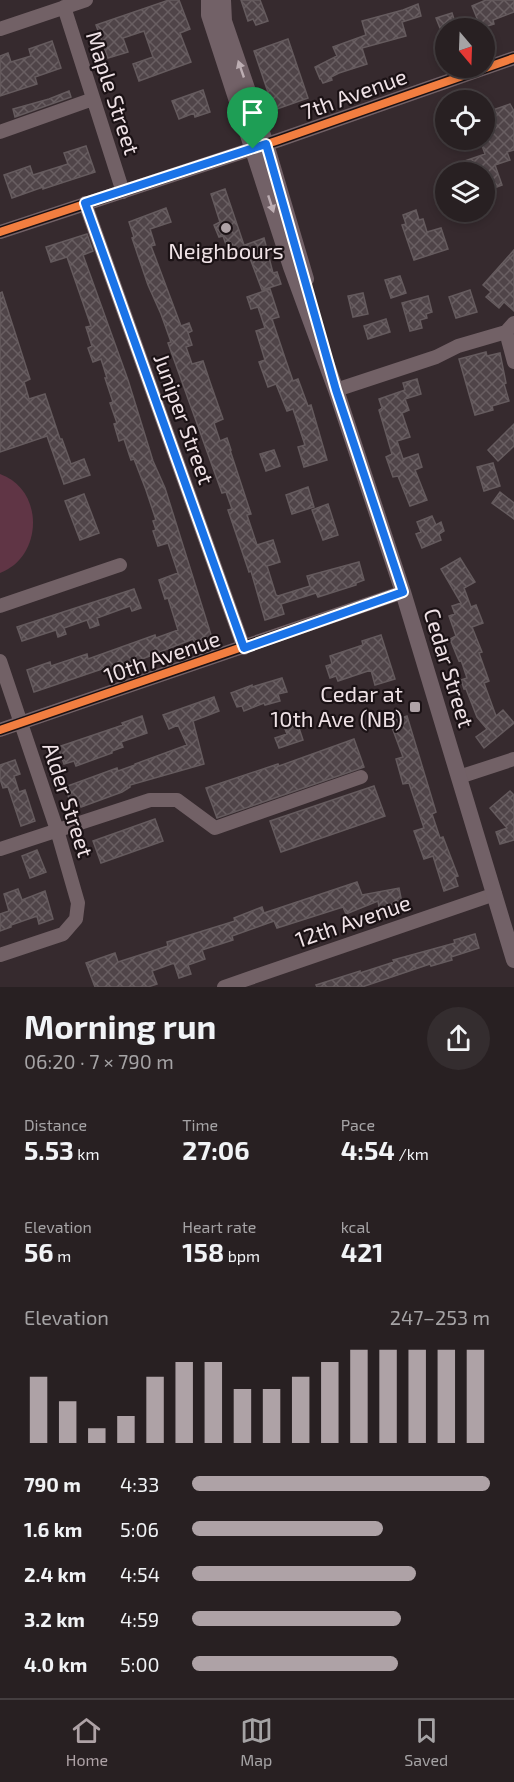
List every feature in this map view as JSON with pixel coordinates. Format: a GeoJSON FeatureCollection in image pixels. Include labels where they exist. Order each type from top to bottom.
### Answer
{"type":"FeatureCollection","features":[{"type":"Feature","properties":{"kind":"main road"},"geometry":{"type":"LineString","coordinates":[[209,0],[210,15],[260,146]]}},
{"type":"Feature","properties":{"kind":"main road"},"geometry":{"type":"LineString","coordinates":[[223,0],[224,21],[260,146]]}},
{"type":"Feature","properties":{"kind":"main road","name":"Cedar Street"},"geometry":{"type":"LineString","coordinates":[[260,146],[291,267],[336,390],[403,592],[514,960]]}},
{"type":"Feature","properties":{"kind":"street"},"geometry":{"type":"LineString","coordinates":[[0,29],[86,0]]}},
{"type":"Feature","properties":{"kind":"street","name":"Maple Street"},"geometry":{"type":"LineString","coordinates":[[64,7],[123,192]]}},
{"type":"Feature","properties":{"kind":"street","name":"7th Avenue"},"geometry":{"type":"LineString","coordinates":[[0,232],[260,146],[514,58]]}},
{"type":"Feature","properties":{"kind":"street"},"geometry":{"type":"LineString","coordinates":[[0,132],[93,99]]}},
{"type":"Feature","properties":{"kind":"street","name":"Juniper Street"},"geometry":{"type":"LineString","coordinates":[[85,203],[244,648]]}},
{"type":"Feature","properties":{"kind":"street"},"geometry":{"type":"LineString","coordinates":[[336,390],[436,357],[458,346],[510,327],[514,362]]}},
{"type":"Feature","properties":{"kind":"street"},"geometry":{"type":"LineString","coordinates":[[0,606],[120,565]]}},
{"type":"Feature","properties":{"kind":"street","name":"10th Avenue"},"geometry":{"type":"LineString","coordinates":[[0,730],[403,592]]}},
{"type":"Feature","properties":{"kind":"street","name":"Alder Street"},"geometry":{"type":"LineString","coordinates":[[0,661],[57,830],[78,903],[76,920],[63,934],[0,955]]}},
{"type":"Feature","properties":{"kind":"street"},"geometry":{"type":"LineString","coordinates":[[459,777],[514,759]]}},
{"type":"Feature","properties":{"kind":"street"},"geometry":{"type":"LineString","coordinates":[[0,849],[150,801],[177,800],[215,828],[361,777]]}},
{"type":"Feature","properties":{"kind":"street","name":"12th Avenue"},"geometry":{"type":"LineString","coordinates":[[224,987],[495,894]]}},
{"type":"Feature","properties":{"kind":"shaded area"},"geometry":{"type":"Polygon","coordinates":[[[0,474],[15,482],[25,494],[31,508],[33,524],[31,539],[24,553],[14,565],[0,573],[0,474]]]}},
{"type":"Feature","properties":{"kind":"building"},"geometry":{"type":"Polygon","coordinates":[[[169,0],[179,0],[190,29],[180,33],[191,62],[139,81],[133,64],[153,57],[144,31],[123,38],[128,52],[108,58],[96,25],[169,0]]]}},
{"type":"Feature","properties":{"kind":"building"},"geometry":{"type":"Polygon","coordinates":[[[241,0],[260,0],[268,21],[256,25],[253,19],[248,21],[241,0]]]}},
{"type":"Feature","properties":{"kind":"building"},"geometry":{"type":"Polygon","coordinates":[[[486,0],[514,0],[514,12],[495,19],[477,18],[472,6],[486,0]]]}},
{"type":"Feature","properties":{"kind":"building"},"geometry":{"type":"Polygon","coordinates":[[[418,4],[421,16],[402,22],[406,36],[362,48],[367,64],[339,73],[331,77],[332,80],[323,83],[315,67],[337,56],[333,47],[366,35],[362,21],[418,4]]]}},
{"type":"Feature","properties":{"kind":"building"},"geometry":{"type":"Polygon","coordinates":[[[452,13],[454,18],[436,18],[452,13]]]}},
{"type":"Feature","properties":{"kind":"building"},"geometry":{"type":"Polygon","coordinates":[[[288,39],[308,98],[274,110],[254,51],[288,39]]]}},
{"type":"Feature","properties":{"kind":"building"},"geometry":{"type":"Polygon","coordinates":[[[52,41],[61,68],[35,77],[37,84],[0,96],[0,56],[8,53],[11,62],[31,56],[29,49],[52,41]]]}},
{"type":"Feature","properties":{"kind":"building"},"geometry":{"type":"Polygon","coordinates":[[[203,90],[210,112],[195,117],[194,113],[179,119],[172,101],[203,90]]]}},
{"type":"Feature","properties":{"kind":"building"},"geometry":{"type":"Polygon","coordinates":[[[69,91],[71,97],[15,117],[13,109],[69,91]]]}},
{"type":"Feature","properties":{"kind":"building"},"geometry":{"type":"Polygon","coordinates":[[[510,104],[514,111],[514,150],[507,152],[510,160],[495,165],[495,162],[462,162],[485,154],[484,150],[495,150],[495,109],[510,104]]]}},
{"type":"Feature","properties":{"kind":"building"},"geometry":{"type":"Polygon","coordinates":[[[86,146],[95,172],[12,198],[4,175],[30,166],[33,175],[68,164],[64,153],[86,146]]]}},
{"type":"Feature","properties":{"kind":"building"},"geometry":{"type":"Polygon","coordinates":[[[495,165],[502,185],[495,188],[495,165]]]}},
{"type":"Feature","properties":{"kind":"building"},"geometry":{"type":"Polygon","coordinates":[[[225,189],[246,251],[230,256],[223,236],[219,237],[214,225],[220,222],[211,194],[225,189]]]}},
{"type":"Feature","properties":{"kind":"building"},"geometry":{"type":"Polygon","coordinates":[[[166,208],[171,222],[150,229],[155,245],[151,246],[181,326],[189,323],[192,331],[188,333],[192,345],[186,347],[192,364],[203,361],[223,419],[214,423],[220,441],[227,438],[251,514],[247,515],[257,545],[273,540],[280,562],[267,566],[276,595],[310,586],[307,576],[359,562],[364,580],[356,585],[318,597],[316,593],[281,604],[284,614],[265,620],[251,571],[249,572],[228,510],[232,509],[226,492],[222,493],[168,343],[171,342],[132,238],[134,237],[129,222],[166,208]]]}},
{"type":"Feature","properties":{"kind":"building"},"geometry":{"type":"Polygon","coordinates":[[[416,210],[419,220],[423,219],[427,232],[441,228],[448,249],[414,260],[402,225],[406,224],[403,215],[416,210]]]}},
{"type":"Feature","properties":{"kind":"building"},"geometry":{"type":"Polygon","coordinates":[[[87,234],[93,251],[83,255],[128,380],[153,461],[165,488],[212,638],[195,644],[193,639],[137,661],[103,671],[102,669],[34,692],[27,670],[50,662],[51,666],[87,654],[88,659],[155,635],[156,638],[178,630],[168,598],[165,599],[159,580],[178,573],[168,543],[158,546],[153,531],[156,530],[153,521],[156,520],[146,490],[134,459],[131,460],[124,439],[119,441],[114,424],[117,423],[110,403],[113,402],[105,378],[107,378],[101,359],[93,362],[88,348],[92,346],[86,327],[91,326],[67,257],[51,262],[46,247],[87,234]]]}},
{"type":"Feature","properties":{"kind":"building"},"geometry":{"type":"Polygon","coordinates":[[[264,238],[273,273],[277,272],[281,284],[262,290],[245,245],[264,238]]]}},
{"type":"Feature","properties":{"kind":"building"},"geometry":{"type":"Polygon","coordinates":[[[514,250],[514,311],[504,302],[499,308],[486,297],[491,292],[483,285],[514,250]]]}},
{"type":"Feature","properties":{"kind":"building"},"geometry":{"type":"Polygon","coordinates":[[[400,276],[406,293],[391,298],[385,280],[400,276]]]}},
{"type":"Feature","properties":{"kind":"building"},"geometry":{"type":"Polygon","coordinates":[[[270,289],[279,317],[272,319],[285,358],[293,381],[298,379],[308,406],[311,405],[327,460],[304,467],[298,447],[305,445],[293,409],[287,411],[276,384],[268,387],[259,362],[265,360],[256,331],[265,328],[258,307],[251,309],[247,297],[270,289]]]}},
{"type":"Feature","properties":{"kind":"building"},"geometry":{"type":"Polygon","coordinates":[[[470,290],[477,312],[456,318],[449,297],[470,290]]]}},
{"type":"Feature","properties":{"kind":"building"},"geometry":{"type":"Polygon","coordinates":[[[2,292],[30,379],[24,382],[29,399],[45,394],[71,464],[84,459],[90,475],[64,484],[47,436],[0,452],[0,293],[2,292]]]}},
{"type":"Feature","properties":{"kind":"building"},"geometry":{"type":"Polygon","coordinates":[[[363,293],[368,314],[353,317],[348,296],[363,293]]]}},
{"type":"Feature","properties":{"kind":"building"},"geometry":{"type":"Polygon","coordinates":[[[428,296],[432,312],[426,314],[427,318],[420,320],[422,328],[410,331],[402,303],[428,296]]]}},
{"type":"Feature","properties":{"kind":"building"},"geometry":{"type":"Polygon","coordinates":[[[386,319],[390,332],[368,339],[364,326],[386,319]]]}},
{"type":"Feature","properties":{"kind":"building"},"geometry":{"type":"Polygon","coordinates":[[[486,352],[487,356],[500,353],[509,401],[492,406],[493,410],[475,415],[459,359],[486,352]]]}},
{"type":"Feature","properties":{"kind":"building"},"geometry":{"type":"Polygon","coordinates":[[[417,379],[421,394],[405,399],[409,410],[402,413],[410,437],[397,441],[403,459],[418,454],[422,467],[415,470],[427,500],[410,506],[398,476],[393,477],[386,457],[392,454],[379,410],[382,408],[379,399],[405,390],[403,383],[417,379]]]}},
{"type":"Feature","properties":{"kind":"building"},"geometry":{"type":"Polygon","coordinates":[[[514,424],[514,446],[498,461],[488,450],[514,424]]]}},
{"type":"Feature","properties":{"kind":"building"},"geometry":{"type":"Polygon","coordinates":[[[274,450],[280,466],[266,471],[260,454],[274,450]]]}},
{"type":"Feature","properties":{"kind":"building"},"geometry":{"type":"Polygon","coordinates":[[[493,463],[500,486],[484,491],[477,467],[493,463]]]}},
{"type":"Feature","properties":{"kind":"building"},"geometry":{"type":"Polygon","coordinates":[[[308,487],[314,507],[292,514],[286,495],[308,487]]]}},
{"type":"Feature","properties":{"kind":"building"},"geometry":{"type":"Polygon","coordinates":[[[500,492],[514,503],[514,519],[492,503],[500,492]]]}},
{"type":"Feature","properties":{"kind":"building"},"geometry":{"type":"Polygon","coordinates":[[[84,494],[99,533],[80,540],[65,501],[84,494]]]}},
{"type":"Feature","properties":{"kind":"building"},"geometry":{"type":"Polygon","coordinates":[[[328,504],[338,535],[323,540],[312,510],[328,504]]]}},
{"type":"Feature","properties":{"kind":"building"},"geometry":{"type":"Polygon","coordinates":[[[432,516],[436,525],[441,522],[444,531],[439,534],[441,540],[422,548],[416,534],[421,532],[417,522],[432,516]]]}},
{"type":"Feature","properties":{"kind":"building"},"geometry":{"type":"Polygon","coordinates":[[[460,558],[475,582],[464,588],[471,607],[476,605],[483,623],[472,627],[482,652],[479,653],[489,681],[484,683],[496,716],[503,710],[514,723],[484,748],[476,737],[487,729],[477,717],[466,689],[464,689],[461,680],[467,678],[450,639],[456,636],[449,616],[455,614],[452,606],[461,603],[441,569],[460,558]]]}},
{"type":"Feature","properties":{"kind":"building"},"geometry":{"type":"Polygon","coordinates":[[[134,589],[141,608],[132,611],[130,606],[97,618],[99,625],[90,628],[87,620],[64,628],[66,634],[58,637],[56,630],[22,641],[17,627],[134,589]]]}},
{"type":"Feature","properties":{"kind":"building"},"geometry":{"type":"Polygon","coordinates":[[[381,635],[395,679],[375,685],[371,670],[338,681],[336,676],[330,678],[326,666],[332,664],[330,656],[363,645],[362,641],[381,635]]]}},
{"type":"Feature","properties":{"kind":"building"},"geometry":{"type":"Polygon","coordinates":[[[282,678],[287,692],[278,694],[280,701],[265,705],[264,703],[244,711],[242,706],[237,707],[231,693],[282,678]]]}},
{"type":"Feature","properties":{"kind":"building"},"geometry":{"type":"Polygon","coordinates":[[[214,697],[219,711],[193,721],[204,764],[130,785],[122,792],[81,807],[78,801],[71,804],[65,787],[117,768],[118,771],[187,745],[178,725],[169,729],[163,715],[214,697]]]}},
{"type":"Feature","properties":{"kind":"building"},"geometry":{"type":"Polygon","coordinates":[[[142,716],[147,733],[121,742],[123,747],[112,753],[76,766],[74,761],[64,764],[58,747],[123,725],[122,723],[142,716]]]}},
{"type":"Feature","properties":{"kind":"building"},"geometry":{"type":"Polygon","coordinates":[[[407,716],[436,812],[432,814],[440,838],[443,837],[458,876],[455,877],[458,886],[444,891],[433,856],[424,859],[414,831],[424,828],[409,783],[403,784],[396,759],[403,757],[390,722],[407,716]]]}},
{"type":"Feature","properties":{"kind":"building"},"geometry":{"type":"Polygon","coordinates":[[[298,725],[303,740],[279,748],[275,738],[287,734],[285,729],[298,725]]]}},
{"type":"Feature","properties":{"kind":"building"},"geometry":{"type":"Polygon","coordinates":[[[354,739],[364,767],[217,818],[206,788],[278,764],[279,766],[354,739]]]}},
{"type":"Feature","properties":{"kind":"building"},"geometry":{"type":"Polygon","coordinates":[[[15,760],[20,774],[14,776],[19,792],[25,790],[35,821],[21,826],[8,787],[3,788],[0,779],[0,765],[15,760]]]}},
{"type":"Feature","properties":{"kind":"building"},"geometry":{"type":"Polygon","coordinates":[[[374,786],[385,816],[281,852],[270,821],[374,786]]]}},
{"type":"Feature","properties":{"kind":"building"},"geometry":{"type":"Polygon","coordinates":[[[510,791],[514,795],[514,840],[500,844],[496,832],[507,828],[490,808],[510,791]]]}},
{"type":"Feature","properties":{"kind":"building"},"geometry":{"type":"Polygon","coordinates":[[[155,819],[163,841],[101,863],[93,841],[155,819]]]}},
{"type":"Feature","properties":{"kind":"building"},"geometry":{"type":"Polygon","coordinates":[[[37,850],[46,872],[30,878],[22,856],[37,850]]]}},
{"type":"Feature","properties":{"kind":"building"},"geometry":{"type":"Polygon","coordinates":[[[357,882],[362,895],[399,888],[402,903],[379,907],[378,901],[346,914],[343,907],[277,928],[274,921],[232,936],[233,940],[202,950],[205,959],[188,965],[191,974],[179,978],[174,963],[152,971],[157,984],[148,987],[95,987],[86,963],[115,953],[118,962],[168,946],[167,942],[235,921],[234,918],[262,907],[264,913],[357,882]]]}},
{"type":"Feature","properties":{"kind":"building"},"geometry":{"type":"Polygon","coordinates":[[[18,889],[22,900],[45,891],[53,919],[39,924],[37,916],[0,931],[0,914],[9,911],[4,894],[18,889]]]}},
{"type":"Feature","properties":{"kind":"building"},"geometry":{"type":"Polygon","coordinates":[[[475,934],[479,948],[451,957],[452,960],[431,966],[430,964],[362,987],[317,987],[316,985],[455,943],[454,940],[475,934]]]}},
{"type":"Feature","properties":{"kind":"cycle path"},"geometry":{"type":"LineString","coordinates":[[0,232],[279,140],[514,58]]}},
{"type":"Feature","properties":{"kind":"cycle path"},"geometry":{"type":"LineString","coordinates":[[85,203],[244,648]]}},
{"type":"Feature","properties":{"kind":"cycle path"},"geometry":{"type":"LineString","coordinates":[[0,730],[403,592]]}},
{"type":"Feature","properties":{"kind":"place","name":"Neighbours"},"geometry":{"type":"Point","coordinates":[226,228]}},
{"type":"Feature","properties":{"kind":"place","name":"Cedar at 10th Ave (NB)"},"geometry":{"type":"Point","coordinates":[415,707]}},
{"type":"Feature","properties":{"kind":"route"},"geometry":{"type":"LineString","coordinates":[[266,144],[336,390],[403,592],[244,648],[85,203],[253,149],[266,144]]}}]}
